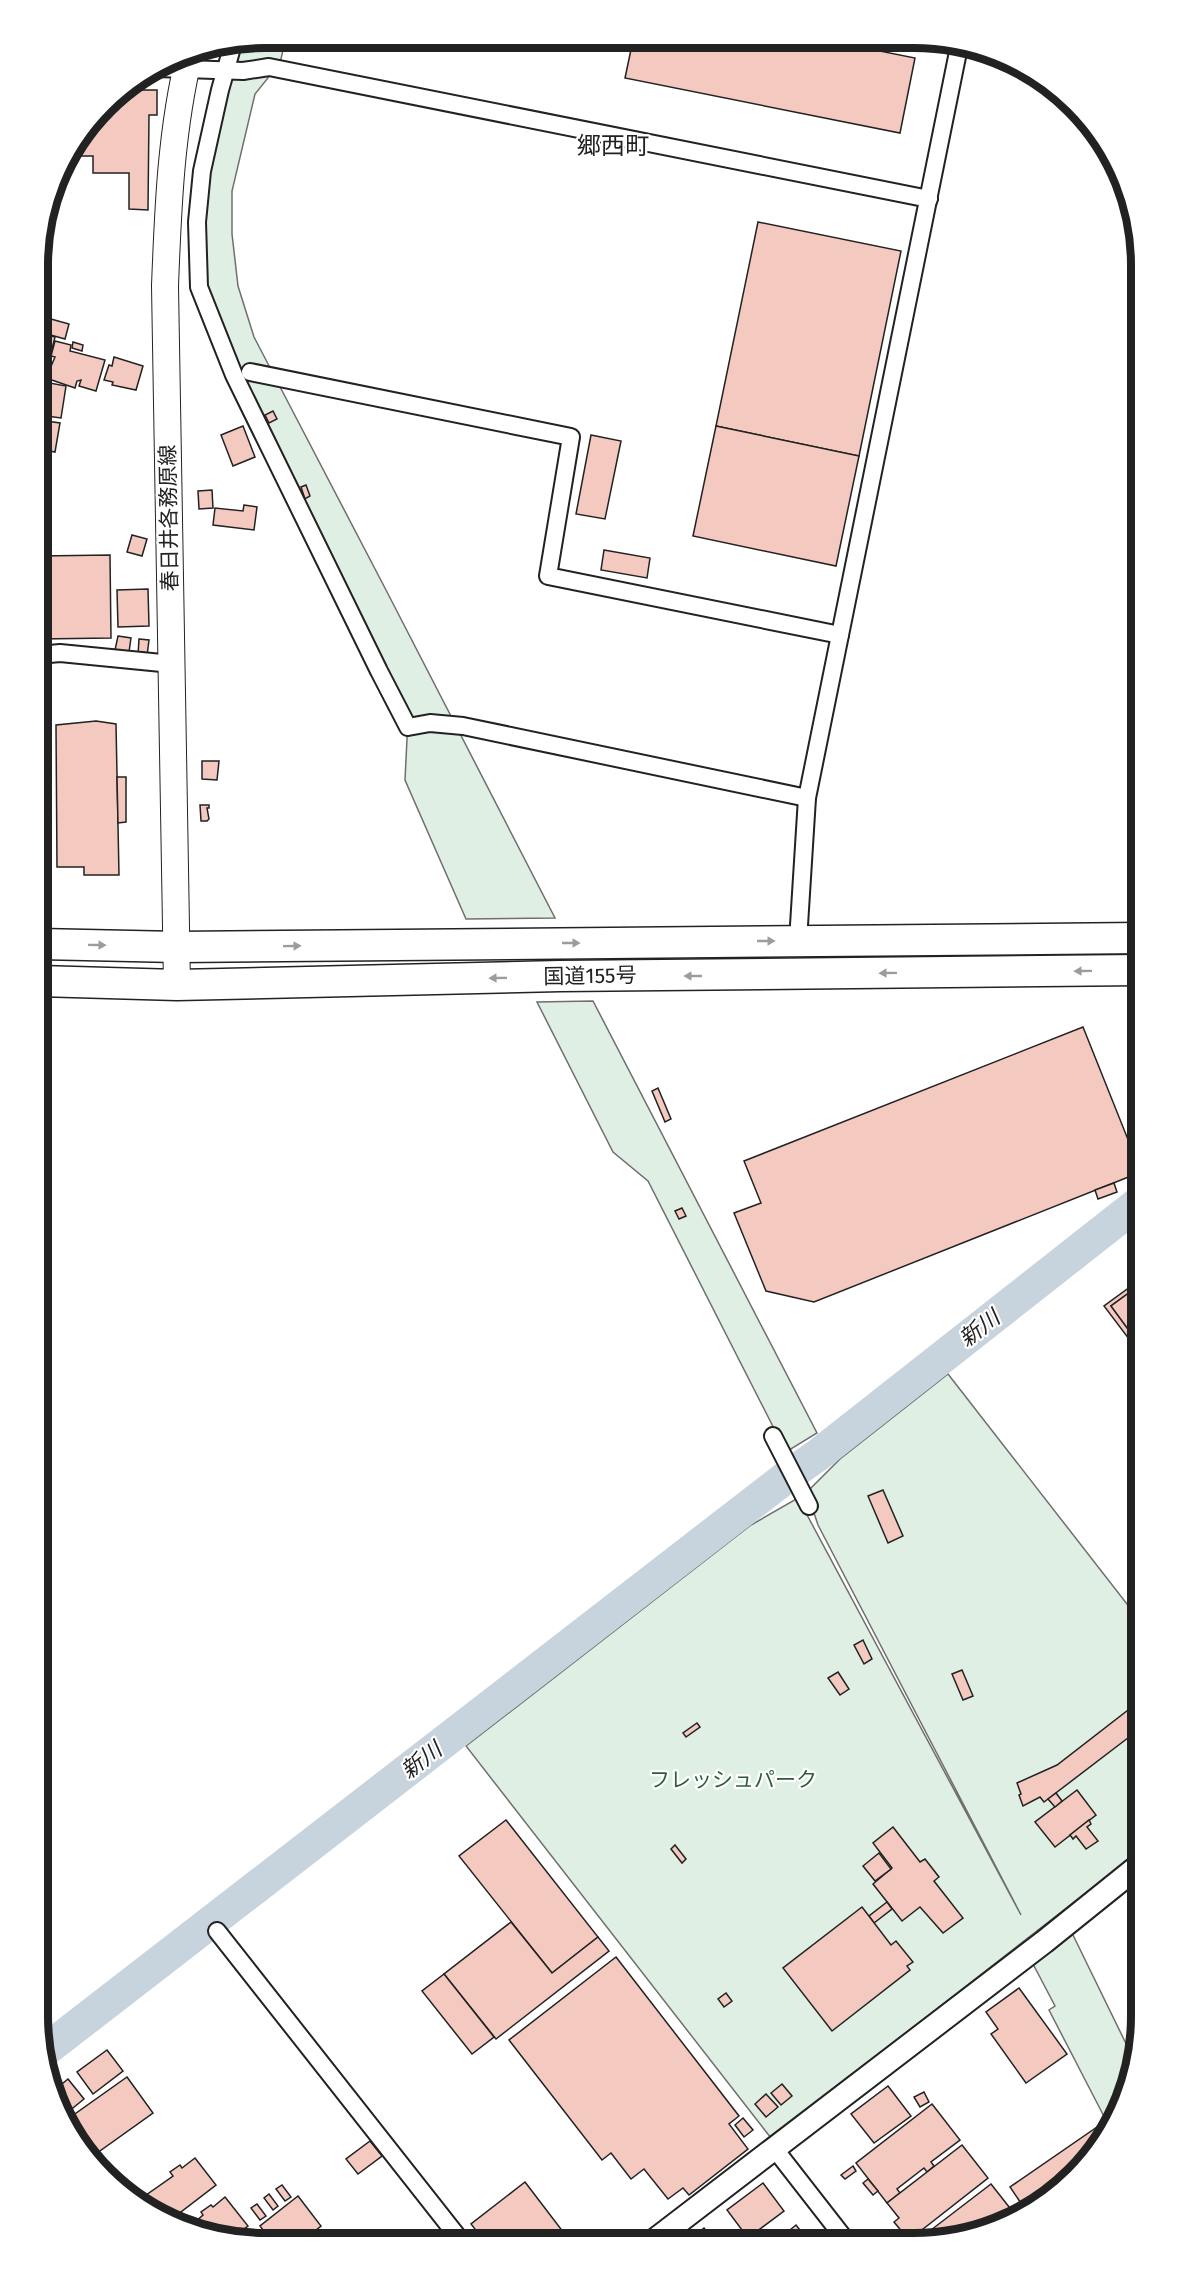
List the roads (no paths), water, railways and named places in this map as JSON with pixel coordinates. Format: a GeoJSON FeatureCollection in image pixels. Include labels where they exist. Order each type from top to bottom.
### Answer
{"type":"FeatureCollection","features":[{"type":"Feature","properties":{"kind":"highway","name":"国道155号"},"geometry":{"type":"LineString","coordinates":[[48,944],[177,947],[1131,938]]}},
{"type":"Feature","properties":{"kind":"highway","name":"国道155号"},"geometry":{"type":"LineString","coordinates":[[48,981],[177,985],[560,976],[1131,970]]}},
{"type":"Feature","properties":{"kind":"main road","name":"春日井各務原線"},"geometry":{"type":"LineString","coordinates":[[177,985],[165,286],[168,203],[174,137],[188,62]]}},
{"type":"Feature","properties":{"kind":"street"},"geometry":{"type":"LineString","coordinates":[[231,51],[202,171],[197,222],[199,287],[234,375],[408,727],[430,723],[463,726],[807,798]]}},
{"type":"Feature","properties":{"kind":"street"},"geometry":{"type":"LineString","coordinates":[[798,941],[807,798],[958,52]]}},
{"type":"Feature","properties":{"kind":"street"},"geometry":{"type":"LineString","coordinates":[[189,61],[226,71],[269,67],[929,199]]}},
{"type":"Feature","properties":{"kind":"street"},"geometry":{"type":"LineString","coordinates":[[250,372],[570,437],[548,576],[840,634]]}},
{"type":"Feature","properties":{"kind":"street"},"geometry":{"type":"LineString","coordinates":[[48,654],[60,653],[172,664]]}},
{"type":"Feature","properties":{"kind":"street"},"geometry":{"type":"LineString","coordinates":[[773,1436],[809,1506]]}},
{"type":"Feature","properties":{"kind":"street"},"geometry":{"type":"LineString","coordinates":[[664,2233],[1035,1949],[1131,1872]]}},
{"type":"Feature","properties":{"kind":"street"},"geometry":{"type":"LineString","coordinates":[[217,1931],[455,2233]]}},
{"type":"Feature","properties":{"kind":"street"},"geometry":{"type":"LineString","coordinates":[[774,2148],[841,2233]]}},
{"type":"Feature","properties":{"kind":"waterway","name":"新川"},"geometry":{"type":"LineString","coordinates":[[50,2046],[785,1478],[818,1455],[1131,1209]]}},
{"type":"Feature","properties":{"kind":"district","name":"郷西町"},"geometry":{"type":"Point","coordinates":[613,146]}},
{"type":"Feature","properties":{"kind":"park label","name":"フレッシュパーク"},"geometry":{"type":"Point","coordinates":[733,1780]}}]}
